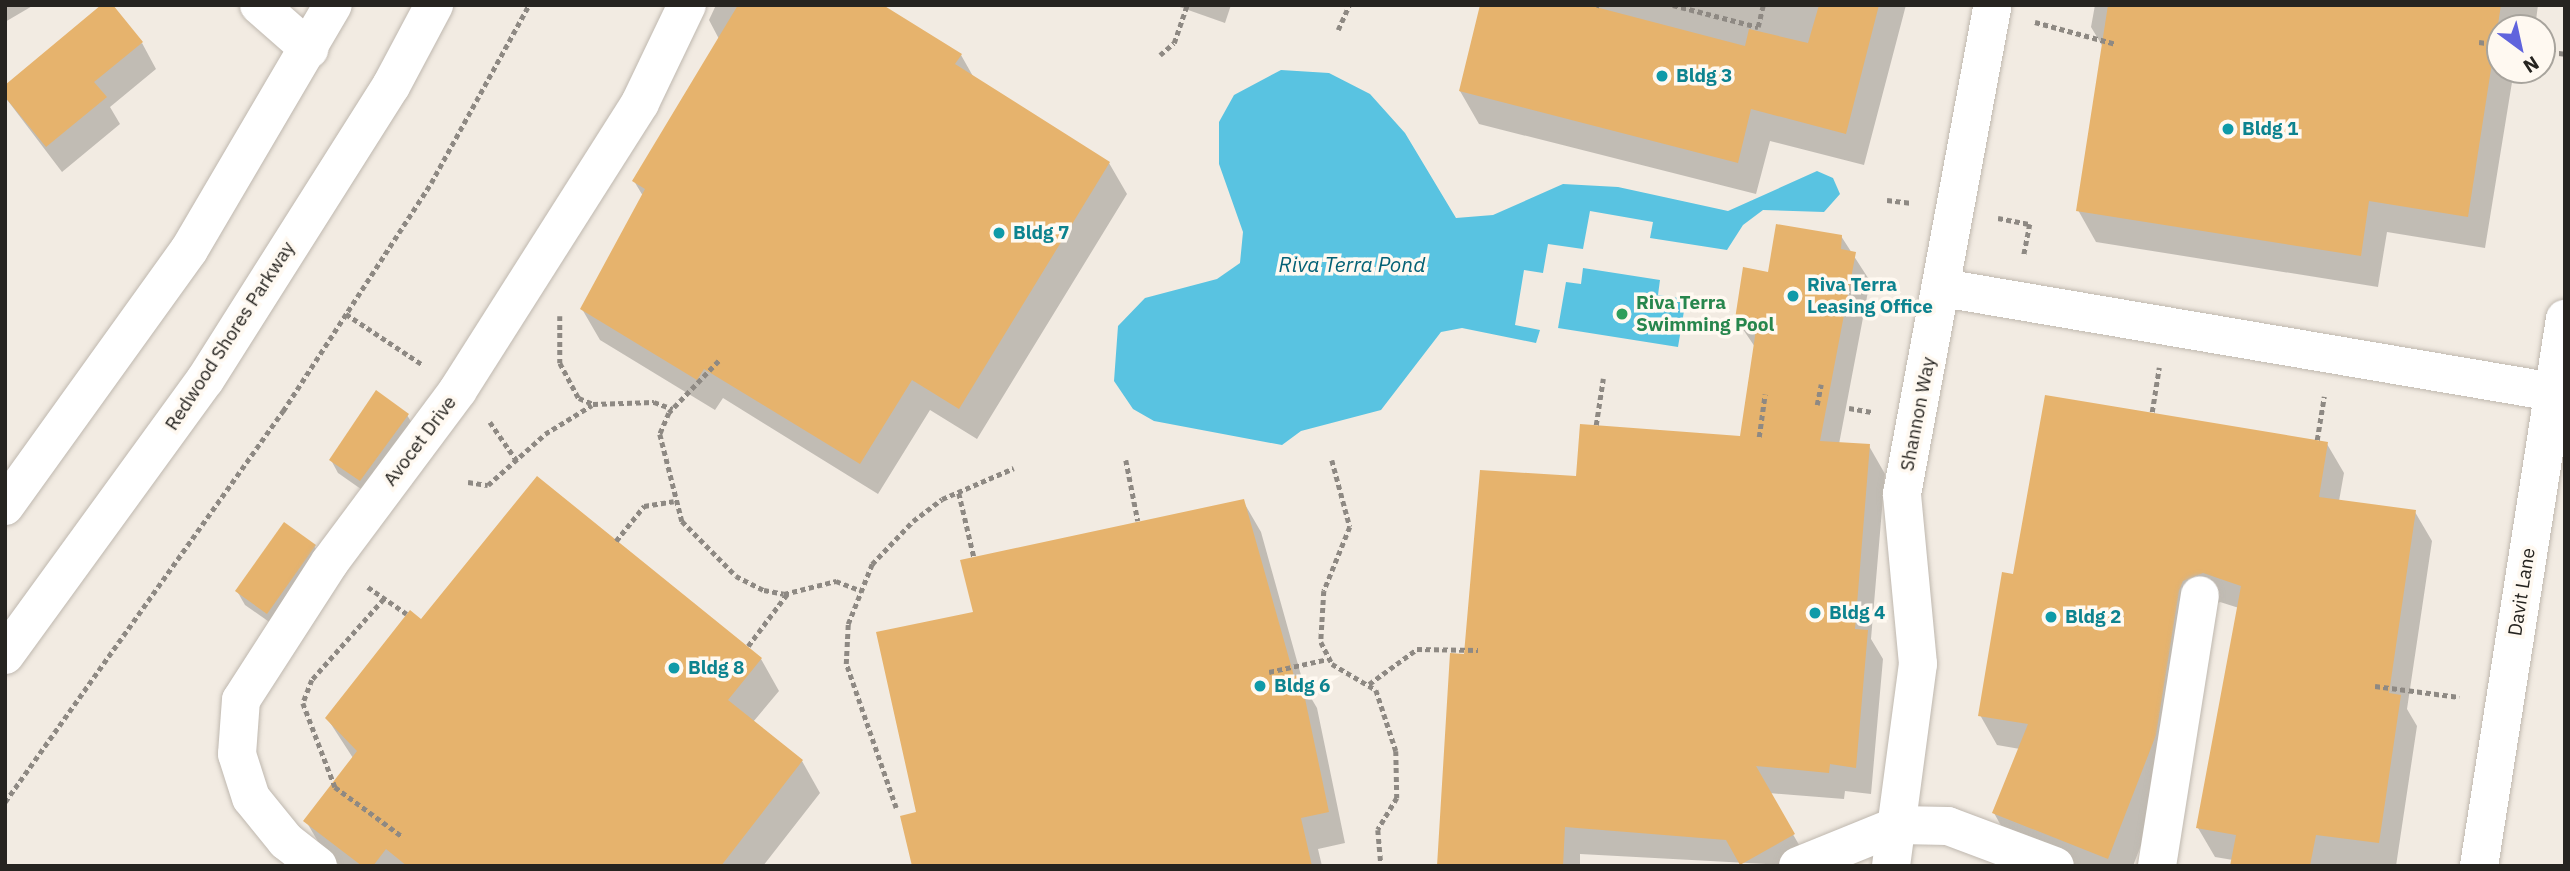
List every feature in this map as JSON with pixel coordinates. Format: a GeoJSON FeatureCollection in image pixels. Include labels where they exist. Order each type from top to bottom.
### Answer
{"type":"FeatureCollection","features":[{"type":"Feature","properties":{"kind":"street"},"geometry":{"type":"LineString","coordinates":[[259,5],[309,49]]}},
{"type":"Feature","properties":{"kind":"street"},"geometry":{"type":"LineString","coordinates":[[5,506],[189,250],[333,5]]}},
{"type":"Feature","properties":{"kind":"street","name":"Redwood Shores Parkway"},"geometry":{"type":"LineString","coordinates":[[5,654],[205,380],[391,86],[434,5]]}},
{"type":"Feature","properties":{"kind":"street","name":"Avocet Drive"},"geometry":{"type":"LineString","coordinates":[[318,866],[286,841],[250,798],[237,754],[241,700],[330,562],[458,390],[640,103],[687,5]]}},
{"type":"Feature","properties":{"kind":"street","name":"Shannon Way"},"geometry":{"type":"LineString","coordinates":[[1891,866],[1899,825],[1918,664],[1902,494],[1943,288],[1992,10]]}},
{"type":"Feature","properties":{"kind":"street"},"geometry":{"type":"LineString","coordinates":[[1943,288],[2559,393]]}},
{"type":"Feature","properties":{"kind":"street","name":"Davit Lane"},"geometry":{"type":"LineString","coordinates":[[2479,866],[2559,393],[2565,319]]}},
{"type":"Feature","properties":{"kind":"street"},"geometry":{"type":"LineString","coordinates":[[2157,866],[2200,595]]}},
{"type":"Feature","properties":{"kind":"street"},"geometry":{"type":"LineString","coordinates":[[1798,866],[1899,825],[1948,827],[2055,866]]}},
{"type":"Feature","properties":{"kind":"path"},"geometry":{"type":"LineString","coordinates":[[5,802],[346,314],[431,183],[530,5]]}},
{"type":"Feature","properties":{"kind":"path"},"geometry":{"type":"LineString","coordinates":[[1160,55],[1174,43],[1188,5]]}},
{"type":"Feature","properties":{"kind":"path"},"geometry":{"type":"LineString","coordinates":[[1338,30],[1349,5]]}},
{"type":"Feature","properties":{"kind":"path"},"geometry":{"type":"LineString","coordinates":[[1673,5],[1758,27],[1763,5]]}},
{"type":"Feature","properties":{"kind":"path"},"geometry":{"type":"LineString","coordinates":[[1992,10],[2116,44]]}},
{"type":"Feature","properties":{"kind":"path"},"geometry":{"type":"LineString","coordinates":[[2479,42],[2486,43]]}},
{"type":"Feature","properties":{"kind":"path"},"geometry":{"type":"LineString","coordinates":[[562,306],[563,372],[573,391],[593,404],[654,402],[673,409]]}},
{"type":"Feature","properties":{"kind":"path"},"geometry":{"type":"LineString","coordinates":[[346,314],[429,369]]}},
{"type":"Feature","properties":{"kind":"path"},"geometry":{"type":"LineString","coordinates":[[719,360],[673,409],[660,445],[674,502],[692,536],[736,576],[788,593],[827,581],[862,590]]}},
{"type":"Feature","properties":{"kind":"path"},"geometry":{"type":"LineString","coordinates":[[1596,425],[1603,379]]}},
{"type":"Feature","properties":{"kind":"path"},"geometry":{"type":"LineString","coordinates":[[1817,405],[1821,384]]}},
{"type":"Feature","properties":{"kind":"path"},"geometry":{"type":"LineString","coordinates":[[1759,437],[1765,394]]}},
{"type":"Feature","properties":{"kind":"path"},"geometry":{"type":"LineString","coordinates":[[468,482],[488,485],[593,404]]}},
{"type":"Feature","properties":{"kind":"path"},"geometry":{"type":"LineString","coordinates":[[485,413],[517,461]]}},
{"type":"Feature","properties":{"kind":"path"},"geometry":{"type":"LineString","coordinates":[[1126,460],[1138,521]]}},
{"type":"Feature","properties":{"kind":"path"},"geometry":{"type":"LineString","coordinates":[[1328,659],[1320,628],[1324,591],[1350,527],[1332,460]]}},
{"type":"Feature","properties":{"kind":"path"},"geometry":{"type":"LineString","coordinates":[[959,493],[954,493],[1014,468]]}},
{"type":"Feature","properties":{"kind":"path"},"geometry":{"type":"LineString","coordinates":[[959,493],[974,557]]}},
{"type":"Feature","properties":{"kind":"path"},"geometry":{"type":"LineString","coordinates":[[896,808],[846,664],[845,636],[872,564],[912,521],[959,493]]}},
{"type":"Feature","properties":{"kind":"path"},"geometry":{"type":"LineString","coordinates":[[617,541],[644,506],[674,502]]}},
{"type":"Feature","properties":{"kind":"path"},"geometry":{"type":"LineString","coordinates":[[748,646],[788,593]]}},
{"type":"Feature","properties":{"kind":"path"},"geometry":{"type":"LineString","coordinates":[[384,599],[313,680],[303,703],[335,787],[404,837]]}},
{"type":"Feature","properties":{"kind":"path"},"geometry":{"type":"LineString","coordinates":[[1370,684],[1417,649],[1478,650]]}},
{"type":"Feature","properties":{"kind":"path"},"geometry":{"type":"LineString","coordinates":[[1269,672],[1328,659],[1370,684],[1399,763],[1396,804],[1378,830],[1381,866]]}},
{"type":"Feature","properties":{"kind":"path"},"geometry":{"type":"LineString","coordinates":[[2375,686],[2464,698]]}},
{"type":"Feature","properties":{"kind":"water","name":"Riva Terra Pond"},"geometry":{"type":"Polygon","coordinates":[[[1281,70],[1329,73],[1370,94],[1405,133],[1456,218],[1493,215],[1563,184],[1618,187],[1728,211],[1817,171],[1833,178],[1840,194],[1824,212],[1763,210],[1743,225],[1727,250],[1650,238],[1653,222],[1590,211],[1583,249],[1548,244],[1543,273],[1524,270],[1515,325],[1540,330],[1536,343],[1462,328],[1441,332],[1381,410],[1301,431],[1282,445],[1154,421],[1133,409],[1114,381],[1118,326],[1145,298],[1217,279],[1240,263],[1243,232],[1219,164],[1219,122],[1234,95],[1281,70]]]}},
{"type":"Feature","properties":{"kind":"water","name":"Riva Terra Swimming Pool"},"geometry":{"type":"Polygon","coordinates":[[[1583,268],[1660,280],[1658,295],[1686,299],[1678,347],[1558,328],[1566,282],[1581,284],[1583,268]]]}},
{"type":"Feature","properties":{"kind":"building"},"geometry":{"type":"Polygon","coordinates":[[[101,5],[113,5],[143,42],[94,82],[107,97],[46,147],[5,97],[5,85],[101,5]]]}},
{"type":"Feature","properties":{"kind":"building"},"geometry":{"type":"Polygon","coordinates":[[[738,5],[883,5],[962,54],[955,64],[1110,162],[959,409],[912,380],[860,464],[704,369],[697,380],[580,309],[645,189],[632,181],[738,5]]]}},
{"type":"Feature","properties":{"kind":"building","name":"Bldg 3"},"geometry":{"type":"Polygon","coordinates":[[[1480,5],[1588,5],[1745,46],[1749,29],[1808,43],[1819,5],[1879,5],[1846,134],[1751,109],[1738,163],[1459,91],[1480,5]]]}},
{"type":"Feature","properties":{"kind":"building","name":"Bldg 1"},"geometry":{"type":"Polygon","coordinates":[[[2108,5],[2501,5],[2500,14],[2486,14],[2486,84],[2489,84],[2468,217],[2369,201],[2361,256],[2076,211],[2108,5]]]}},
{"type":"Feature","properties":{"kind":"building"},"geometry":{"type":"Polygon","coordinates":[[[1776,224],[1842,235],[1841,249],[1856,252],[1820,441],[1870,444],[1855,629],[1868,630],[1856,768],[1830,764],[1829,773],[1756,766],[1795,834],[1740,865],[1726,840],[1565,827],[1563,866],[1437,866],[1450,653],[1464,654],[1480,470],[1576,476],[1580,424],[1740,436],[1757,323],[1735,319],[1743,267],[1768,272],[1776,224]]]}},
{"type":"Feature","properties":{"kind":"building"},"geometry":{"type":"Polygon","coordinates":[[[376,390],[409,414],[360,481],[329,460],[376,390]]]}},
{"type":"Feature","properties":{"kind":"building"},"geometry":{"type":"Polygon","coordinates":[[[2045,395],[2328,442],[2319,497],[2416,510],[2389,693],[2401,695],[2379,843],[2316,835],[2310,866],[2230,866],[2236,835],[2196,828],[2241,586],[2203,573],[2183,581],[2179,591],[2156,735],[2108,859],[1992,813],[2028,724],[1978,716],[2002,572],[2013,574],[2045,395]]]}},
{"type":"Feature","properties":{"kind":"building"},"geometry":{"type":"Polygon","coordinates":[[[537,476],[762,658],[728,700],[803,760],[721,866],[407,866],[386,849],[373,866],[362,866],[303,821],[357,751],[325,718],[410,610],[421,619],[537,476]]]}},
{"type":"Feature","properties":{"kind":"building"},"geometry":{"type":"Polygon","coordinates":[[[1244,499],[1294,676],[1300,675],[1329,812],[1301,818],[1312,866],[912,866],[900,816],[916,812],[876,632],[973,612],[960,560],[1244,499]]]}},
{"type":"Feature","properties":{"kind":"building"},"geometry":{"type":"Polygon","coordinates":[[[284,522],[316,545],[267,614],[235,591],[284,522]]]}},
{"type":"Feature","properties":{"kind":"place","name":"Bldg 3"},"geometry":{"type":"Point","coordinates":[1662,76]}},
{"type":"Feature","properties":{"kind":"place","name":"Bldg 1"},"geometry":{"type":"Point","coordinates":[2228,129]}},
{"type":"Feature","properties":{"kind":"place","name":"Bldg 7"},"geometry":{"type":"Point","coordinates":[999,233]}},
{"type":"Feature","properties":{"kind":"place","name":"Riva Terra Leasing Office"},"geometry":{"type":"Point","coordinates":[1793,296]}},
{"type":"Feature","properties":{"kind":"place","name":"Riva Terra Swimming Pool"},"geometry":{"type":"Point","coordinates":[1622,314]}},
{"type":"Feature","properties":{"kind":"place","name":"Bldg 4"},"geometry":{"type":"Point","coordinates":[1815,613]}},
{"type":"Feature","properties":{"kind":"place","name":"Bldg 2"},"geometry":{"type":"Point","coordinates":[2051,617]}},
{"type":"Feature","properties":{"kind":"place","name":"Bldg 8"},"geometry":{"type":"Point","coordinates":[674,668]}},
{"type":"Feature","properties":{"kind":"place","name":"Bldg 6"},"geometry":{"type":"Point","coordinates":[1260,686]}}]}
